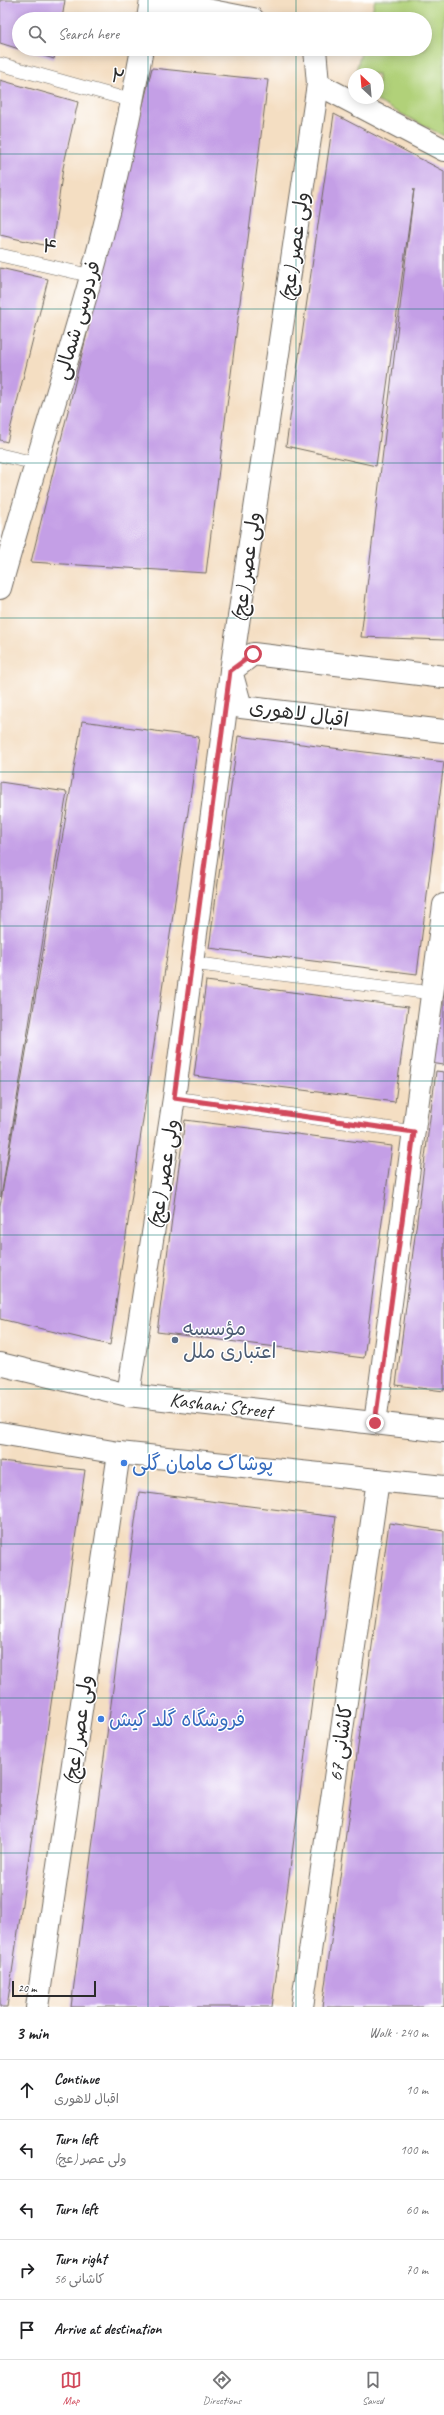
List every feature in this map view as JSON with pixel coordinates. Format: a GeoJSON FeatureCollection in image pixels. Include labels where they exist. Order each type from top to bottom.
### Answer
{"type":"FeatureCollection","features":[{"type":"Feature","properties":{"kind":"main road"},"geometry":{"type":"LineString","coordinates":[[149,12],[152,0]]}},
{"type":"Feature","properties":{"kind":"main road"},"geometry":{"type":"LineString","coordinates":[[155,0],[217,12]]}},
{"type":"Feature","properties":{"kind":"main road","name":"فردوسی شمالی"},"geometry":{"type":"LineString","coordinates":[[0,588],[35,463],[92,276],[133,101],[141,56]]}},
{"type":"Feature","properties":{"kind":"main road","name":"ولی عصر (عج)"},"geometry":{"type":"LineString","coordinates":[[128,1395],[174,1098],[230,671],[318,84],[316,56]]}},
{"type":"Feature","properties":{"kind":"main road"},"geometry":{"type":"LineString","coordinates":[[318,84],[444,150]]}},
{"type":"Feature","properties":{"kind":"main road"},"geometry":{"type":"LineString","coordinates":[[230,671],[253,654],[444,678]]}},
{"type":"Feature","properties":{"kind":"main road","name":"اقبال لاهوری"},"geometry":{"type":"LineString","coordinates":[[230,671],[241,707],[444,731]]}},
{"type":"Feature","properties":{"kind":"main road"},"geometry":{"type":"LineString","coordinates":[[375,1423],[444,905]]}},
{"type":"Feature","properties":{"kind":"main road","name":"Kashani Street"},"geometry":{"type":"LineString","coordinates":[[0,1364],[128,1395],[444,1431]]}},
{"type":"Feature","properties":{"kind":"main road"},"geometry":{"type":"LineString","coordinates":[[0,1433],[119,1453],[444,1487]]}},
{"type":"Feature","properties":{"kind":"main road","name":"ولی عصر (عج)"},"geometry":{"type":"LineString","coordinates":[[37,2007],[119,1453]]}},
{"type":"Feature","properties":{"kind":"main road","name":"کاشانی 67"},"geometry":{"type":"LineString","coordinates":[[302,2007],[378,1480]]}},
{"type":"Feature","properties":{"kind":"lane","name":"۲"},"geometry":{"type":"LineString","coordinates":[[0,64],[133,101]]}},
{"type":"Feature","properties":{"kind":"lane","name":"۴"},"geometry":{"type":"LineString","coordinates":[[0,255],[92,276]]}},
{"type":"Feature","properties":{"kind":"lane"},"geometry":{"type":"LineString","coordinates":[[0,455],[35,463]]}},
{"type":"Feature","properties":{"kind":"lane"},"geometry":{"type":"LineString","coordinates":[[191,963],[432,993]]}},
{"type":"Feature","properties":{"kind":"lane"},"geometry":{"type":"LineString","coordinates":[[174,1098],[414,1132]]}},
{"type":"Feature","properties":{"kind":"green space"},"geometry":{"type":"Polygon","coordinates":[[[375,0],[444,0],[444,136],[383,104],[384,104],[384,68],[357,68],[360,56],[432,56],[432,12],[372,12],[375,0]]]}},
{"type":"Feature","properties":{"kind":"building"},"geometry":{"type":"Polygon","coordinates":[[[0,0],[65,0],[63,12],[12,12],[12,47],[0,43],[0,0]]]}},
{"type":"Feature","properties":{"kind":"building"},"geometry":{"type":"Polygon","coordinates":[[[44,56],[55,56],[54,59],[44,56]]]}},
{"type":"Feature","properties":{"kind":"building"},"geometry":{"type":"Polygon","coordinates":[[[152,68],[268,80],[206,573],[31,562],[152,68]]]}},
{"type":"Feature","properties":{"kind":"building"},"geometry":{"type":"Polygon","coordinates":[[[0,80],[78,102],[63,168],[52,247],[0,235],[0,80]]]}},
{"type":"Feature","properties":{"kind":"building"},"geometry":{"type":"Polygon","coordinates":[[[334,114],[444,171],[444,640],[361,637],[414,189],[376,466],[286,446],[334,114]]]}},
{"type":"Feature","properties":{"kind":"building"},"geometry":{"type":"Polygon","coordinates":[[[0,268],[48,279],[7,442],[0,440],[0,268]]]}},
{"type":"Feature","properties":{"kind":"building"},"geometry":{"type":"Polygon","coordinates":[[[82,721],[199,737],[110,1345],[0,1319],[0,1206],[82,721]]]}},
{"type":"Feature","properties":{"kind":"building"},"geometry":{"type":"Polygon","coordinates":[[[238,736],[444,762],[417,974],[209,948],[238,736]]]}},
{"type":"Feature","properties":{"kind":"building"},"geometry":{"type":"Polygon","coordinates":[[[0,782],[67,792],[1,1197],[0,1196],[0,782]]]}},
{"type":"Feature","properties":{"kind":"building"},"geometry":{"type":"Polygon","coordinates":[[[206,981],[408,1007],[395,1102],[194,1076],[206,981]]]}},
{"type":"Feature","properties":{"kind":"building"},"geometry":{"type":"Polygon","coordinates":[[[444,982],[444,1065],[430,1063],[444,982]]]}},
{"type":"Feature","properties":{"kind":"building"},"geometry":{"type":"Polygon","coordinates":[[[436,1071],[444,1072],[444,1391],[396,1385],[436,1071]]]}},
{"type":"Feature","properties":{"kind":"building"},"geometry":{"type":"Polygon","coordinates":[[[185,1120],[392,1146],[364,1358],[157,1332],[185,1120]]]}},
{"type":"Feature","properties":{"kind":"building"},"geometry":{"type":"Polygon","coordinates":[[[0,1461],[85,1470],[7,2007],[0,2007],[0,1461]]]}},
{"type":"Feature","properties":{"kind":"building"},"geometry":{"type":"Polygon","coordinates":[[[139,1492],[336,1517],[272,2007],[71,2007],[139,1492]]]}},
{"type":"Feature","properties":{"kind":"building"},"geometry":{"type":"Polygon","coordinates":[[[389,1523],[444,1531],[444,2007],[322,2007],[389,1523]]]}},
{"type":"Feature","properties":{"kind":"place","name":"مؤسسه اعتباری ملل"},"geometry":{"type":"Point","coordinates":[175,1340]}},
{"type":"Feature","properties":{"kind":"place","name":"پوشاک مامان گلی"},"geometry":{"type":"Point","coordinates":[124,1463]}},
{"type":"Feature","properties":{"kind":"place","name":"فروشگاه گلد کیش"},"geometry":{"type":"Point","coordinates":[101,1719]}},
{"type":"Feature","properties":{"kind":"route"},"geometry":{"type":"LineString","coordinates":[[253,654],[230,671],[174,1098],[414,1132],[375,1423]]}}]}
